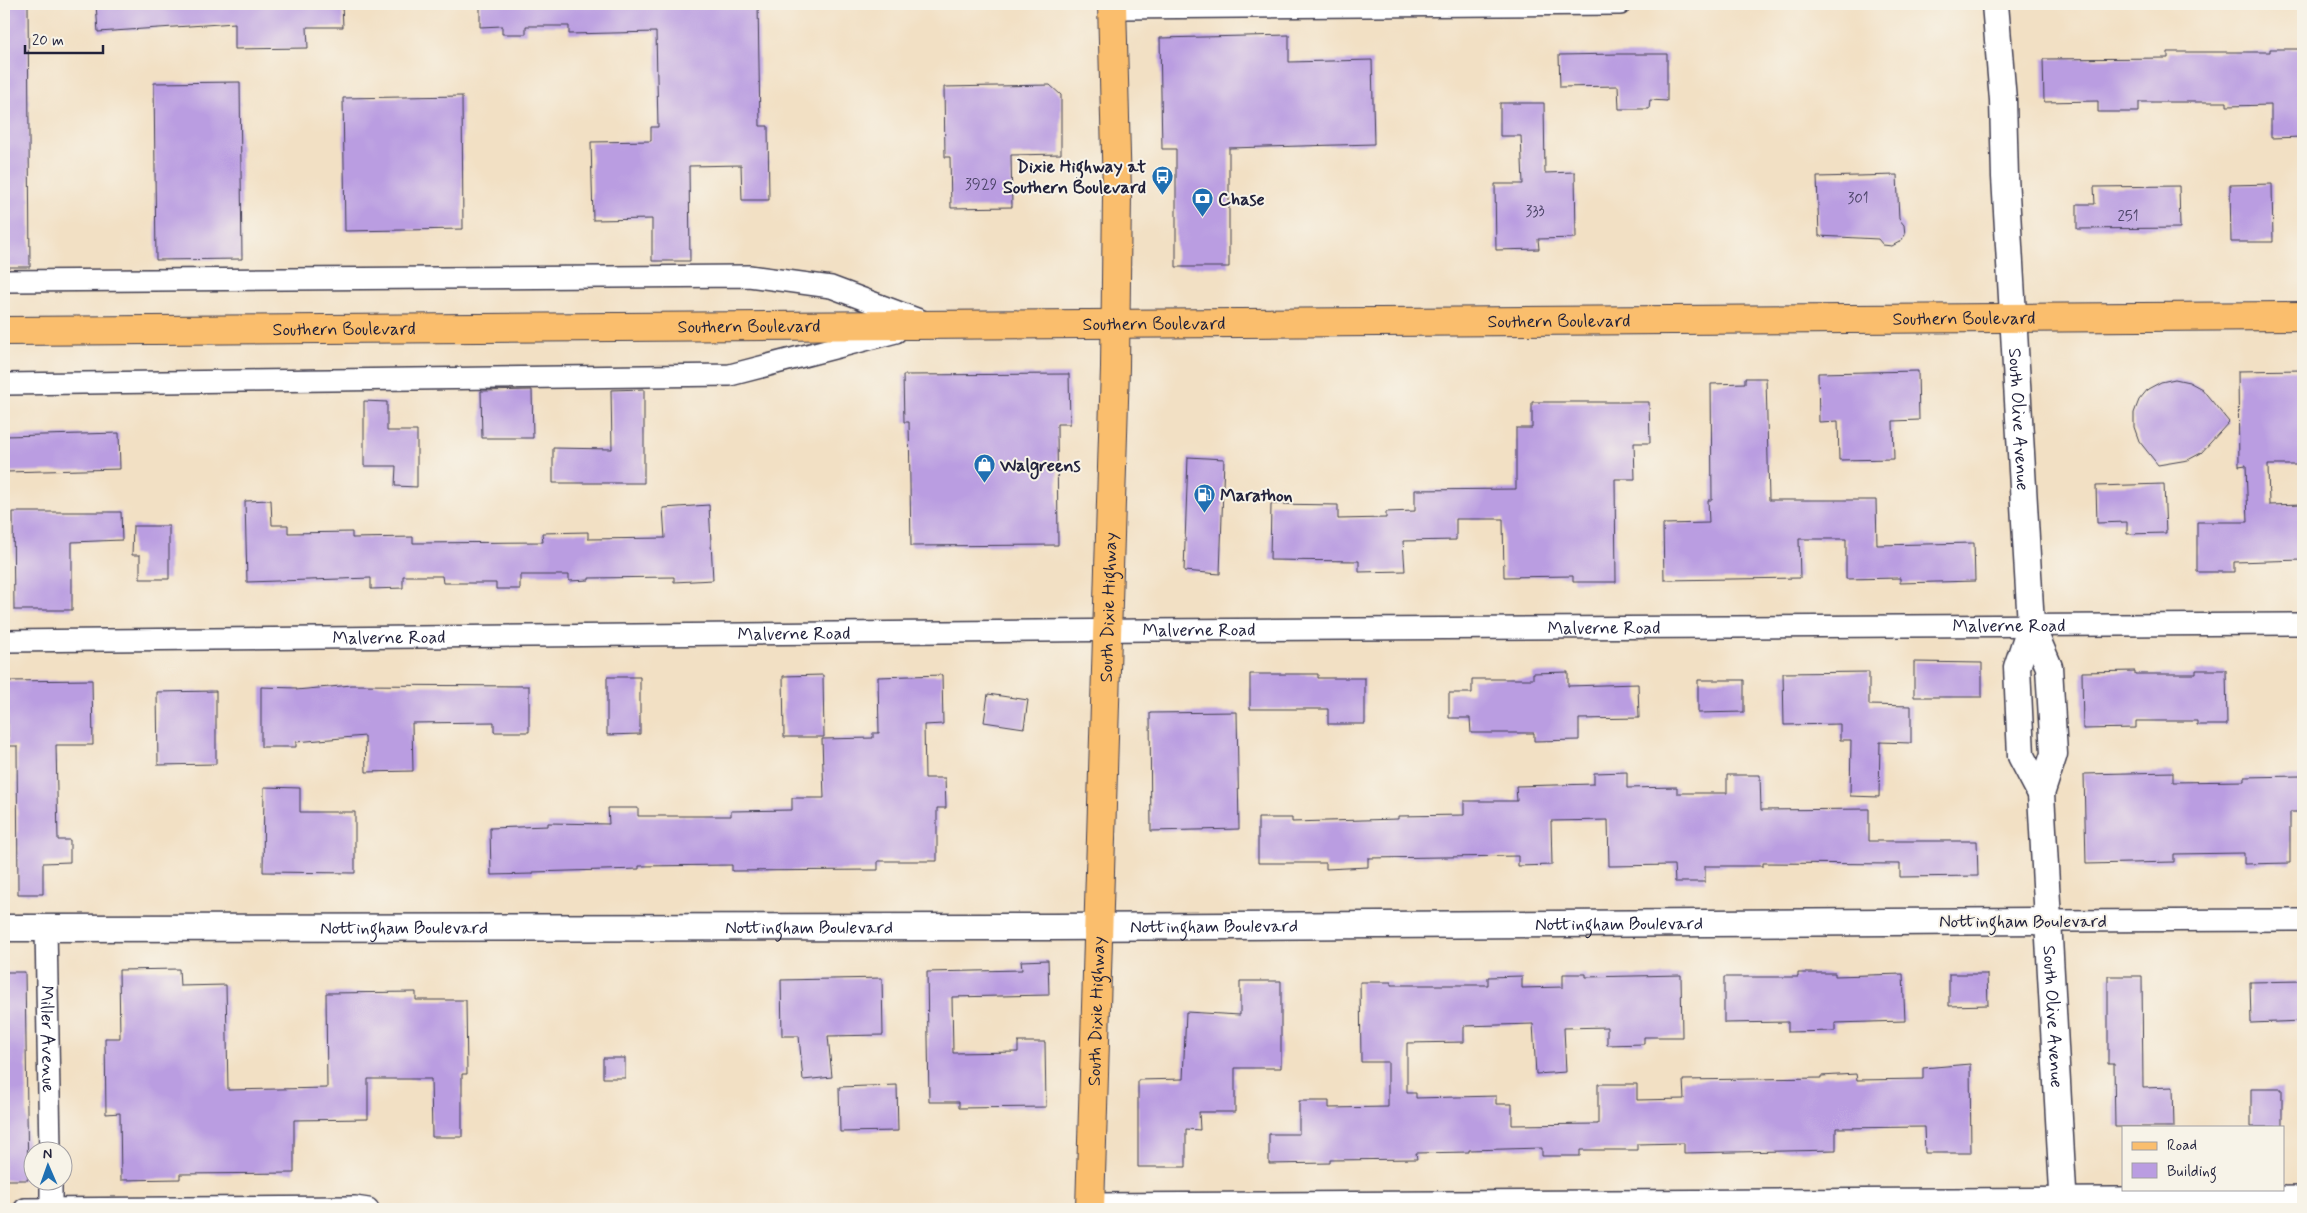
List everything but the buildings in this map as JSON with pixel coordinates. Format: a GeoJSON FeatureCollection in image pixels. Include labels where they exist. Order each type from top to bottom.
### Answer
{"type":"FeatureCollection","features":[{"type":"Feature","properties":{"kind":"main road","name":"South Dixie Highway"},"geometry":{"type":"LineString","coordinates":[[1090,1207],[1108,631],[1115,323],[1117,193],[1112,6]]}},
{"type":"Feature","properties":{"kind":"main road","name":"Southern Boulevard"},"geometry":{"type":"LineString","coordinates":[[4,331],[2303,316]]}},
{"type":"Feature","properties":{"kind":"street"},"geometry":{"type":"LineString","coordinates":[[1112,6],[1620,4]]}},
{"type":"Feature","properties":{"kind":"street","name":"South Olive Avenue"},"geometry":{"type":"LineString","coordinates":[[1995,4],[2003,100],[2032,625],[2018,667],[2021,756],[2041,794],[2064,1204]]}},
{"type":"Feature","properties":{"kind":"street"},"geometry":{"type":"LineString","coordinates":[[4,281],[749,276],[831,287],[929,324]]}},
{"type":"Feature","properties":{"kind":"street"},"geometry":{"type":"LineString","coordinates":[[4,384],[730,375],[929,324]]}},
{"type":"Feature","properties":{"kind":"street","name":"Malverne Road"},"geometry":{"type":"LineString","coordinates":[[4,641],[1108,631],[2303,624]]}},
{"type":"Feature","properties":{"kind":"street","name":"Nottingham Boulevard"},"geometry":{"type":"LineString","coordinates":[[4,928],[1098,927],[2303,920]]}},
{"type":"Feature","properties":{"kind":"street","name":"Miller Avenue"},"geometry":{"type":"LineString","coordinates":[[46,928],[50,1140]]}},
{"type":"Feature","properties":{"kind":"street"},"geometry":{"type":"LineString","coordinates":[[51,1190],[51,1209]]}},
{"type":"Feature","properties":{"kind":"street"},"geometry":{"type":"LineString","coordinates":[[1090,1207],[2064,1204],[2303,1197]]}},
{"type":"Feature","properties":{"kind":"street"},"geometry":{"type":"LineString","coordinates":[[24,1209],[355,1207],[368,1209]]}},
{"type":"Feature","properties":{"kind":"place","name":"Dixie Highway at Southern Boulevard"},"geometry":{"type":"Point","coordinates":[1162,195]}},
{"type":"Feature","properties":{"kind":"place","name":"Chase"},"geometry":{"type":"Point","coordinates":[1202,218]}},
{"type":"Feature","properties":{"kind":"place","name":"Walgreens"},"geometry":{"type":"Point","coordinates":[984,484]}},
{"type":"Feature","properties":{"kind":"place","name":"Marathon"},"geometry":{"type":"Point","coordinates":[1204,514]}}]}
